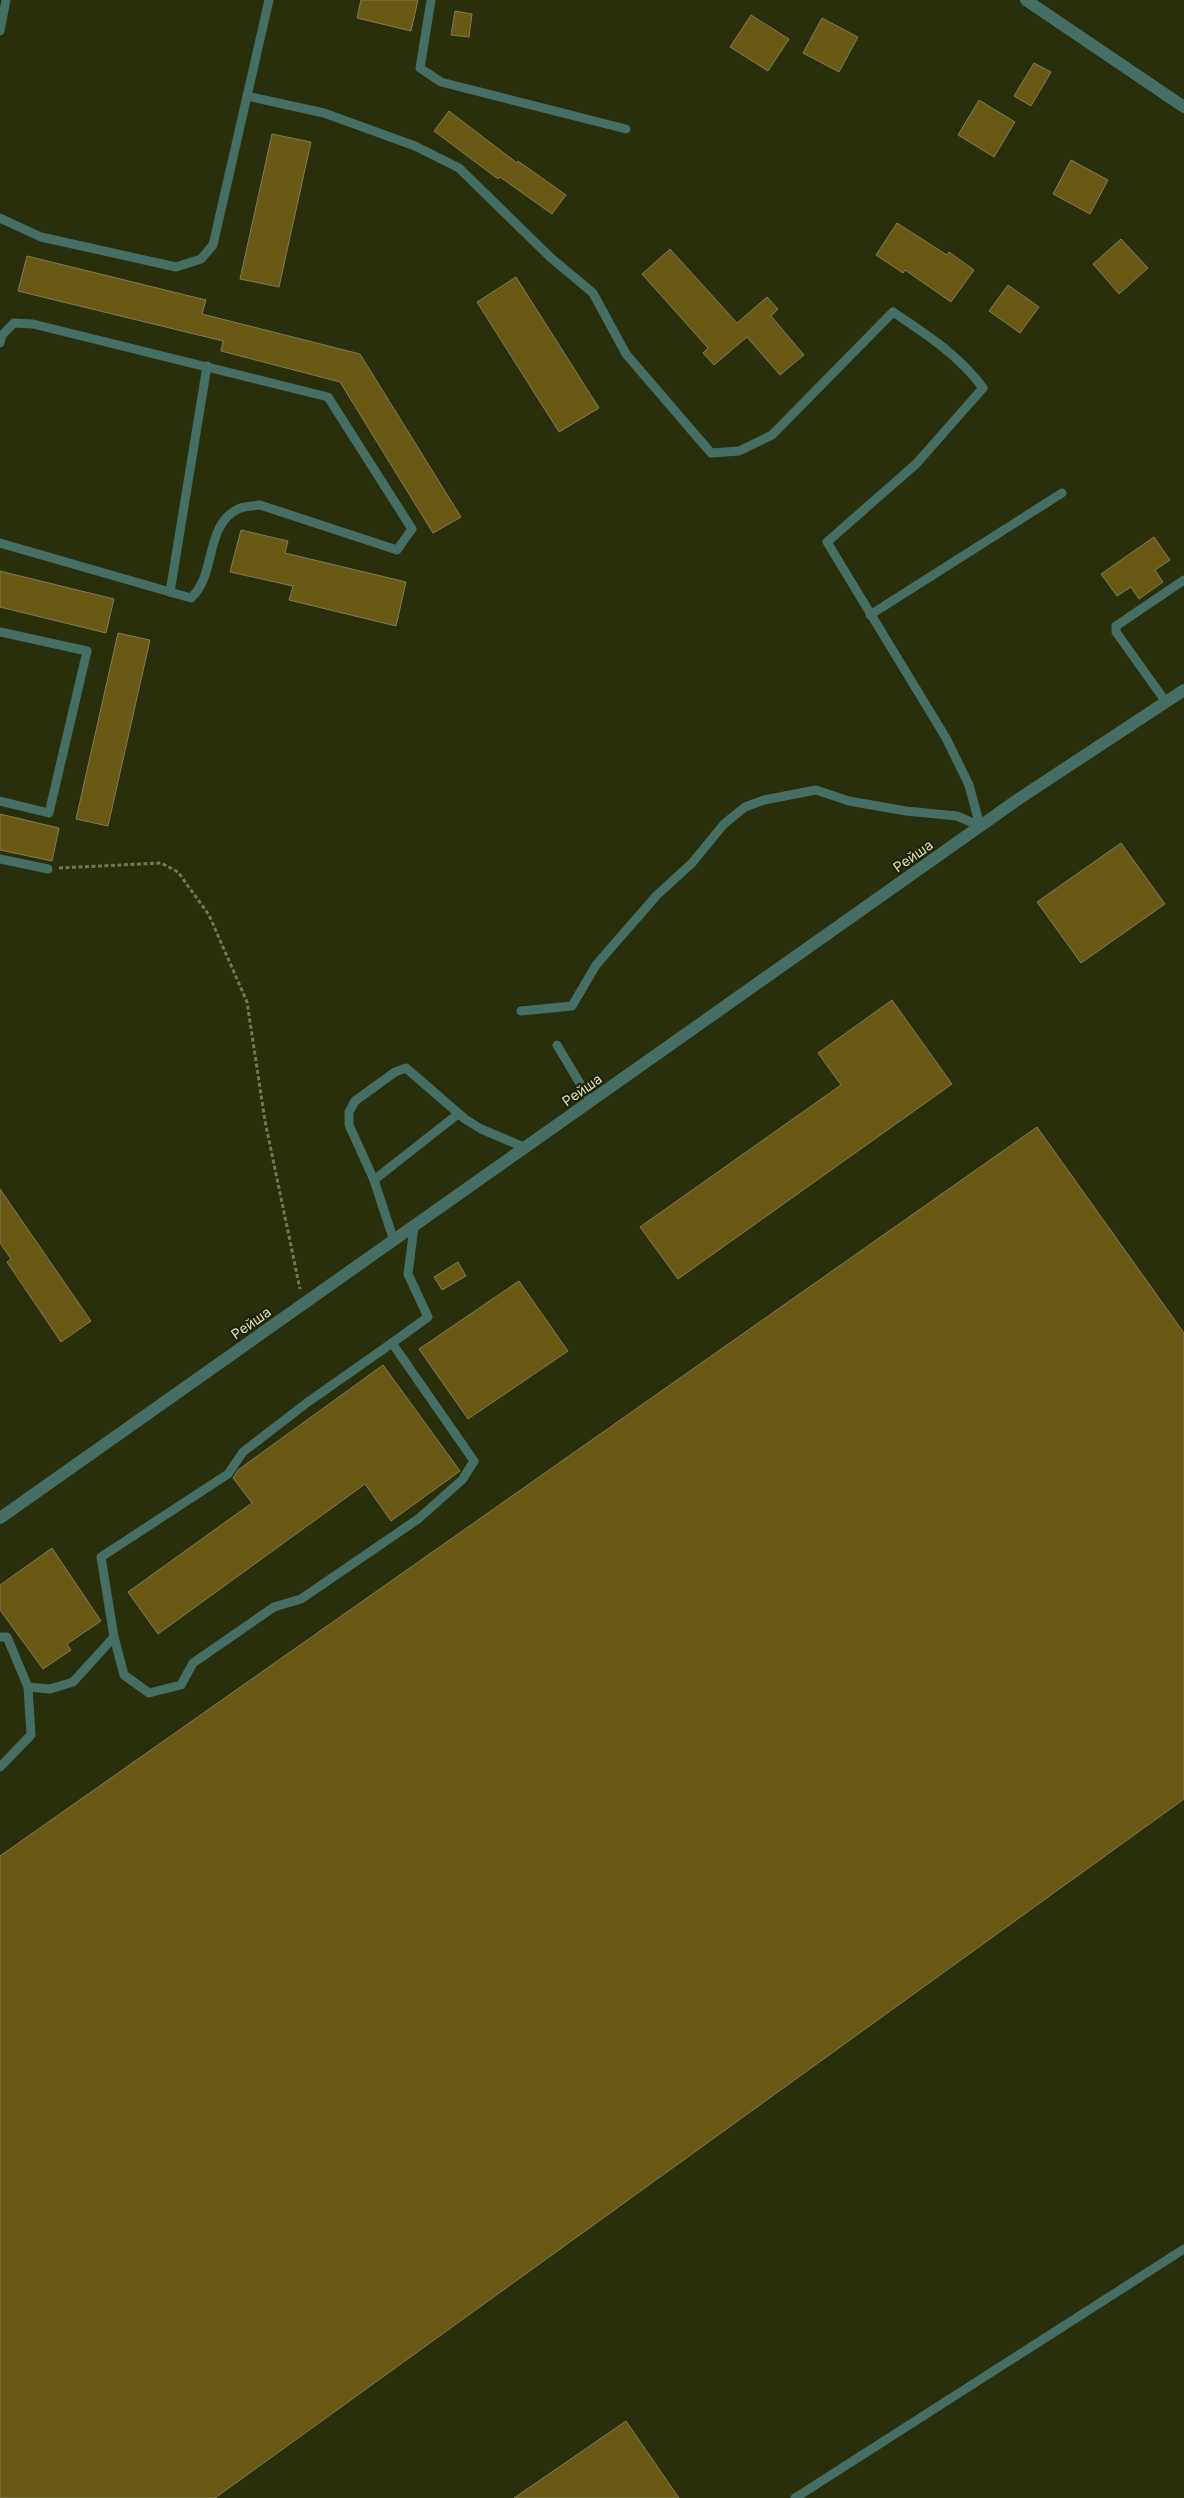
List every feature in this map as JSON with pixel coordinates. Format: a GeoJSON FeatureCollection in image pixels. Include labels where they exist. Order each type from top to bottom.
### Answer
{"type":"FeatureCollection","features":[{"type":"Feature","properties":{"kind":"street"},"geometry":{"type":"LineString","coordinates":[[1026,0],[1184,107]]}},
{"type":"Feature","properties":{"kind":"street","name":"Рейша"},"geometry":{"type":"LineString","coordinates":[[0,1518],[980,826],[1184,690]]}},
{"type":"Feature","properties":{"kind":"lane"},"geometry":{"type":"LineString","coordinates":[[0,30],[6,0]]}},
{"type":"Feature","properties":{"kind":"lane"},"geometry":{"type":"LineString","coordinates":[[0,218],[42,237],[176,267],[200,259],[213,245],[269,0]]}},
{"type":"Feature","properties":{"kind":"lane"},"geometry":{"type":"LineString","coordinates":[[431,0],[420,68],[441,82],[626,129]]}},
{"type":"Feature","properties":{"kind":"lane"},"geometry":{"type":"LineString","coordinates":[[247,96],[324,113],[415,146],[459,168],[550,257],[592,293],[626,354],[711,453],[739,451],[772,435],[893,312],[942,345],[983,388],[916,464],[826,542],[946,738],[969,785],[980,826]]}},
{"type":"Feature","properties":{"kind":"lane"},"geometry":{"type":"LineString","coordinates":[[0,343],[2,335],[14,323],[33,324],[328,397],[412,529],[397,550],[260,505],[239,509],[220,522],[199,591],[191,598],[0,543]]}},
{"type":"Feature","properties":{"kind":"lane"},"geometry":{"type":"LineString","coordinates":[[170,592],[206,366]]}},
{"type":"Feature","properties":{"kind":"lane"},"geometry":{"type":"LineString","coordinates":[[870,615],[1062,493]]}},
{"type":"Feature","properties":{"kind":"lane"},"geometry":{"type":"LineString","coordinates":[[1166,702],[1116,632],[1116,626],[1184,580]]}},
{"type":"Feature","properties":{"kind":"lane"},"geometry":{"type":"LineString","coordinates":[[0,632],[87,651],[49,813],[0,801]]}},
{"type":"Feature","properties":{"kind":"lane"},"geometry":{"type":"LineString","coordinates":[[522,1011],[572,1006],[596,965],[608,951],[657,895],[692,863],[724,824],[745,807],[764,800],[816,790],[849,801],[906,811],[957,816],[980,826]]}},
{"type":"Feature","properties":{"kind":"lane"},"geometry":{"type":"LineString","coordinates":[[0,859],[48,869]]}},
{"type":"Feature","properties":{"kind":"lane"},"geometry":{"type":"LineString","coordinates":[[557,1045],[591,1102]]}},
{"type":"Feature","properties":{"kind":"lane"},"geometry":{"type":"LineString","coordinates":[[394,1240],[374,1180],[350,1125],[349,1112],[355,1102],[395,1072],[406,1068],[458,1114],[481,1129],[526,1148]]}},
{"type":"Feature","properties":{"kind":"lane"},"geometry":{"type":"LineString","coordinates":[[374,1180],[458,1114]]}},
{"type":"Feature","properties":{"kind":"lane"},"geometry":{"type":"LineString","coordinates":[[392,1343],[474,1461],[462,1480],[418,1519],[301,1599],[274,1607],[193,1663],[181,1685],[149,1693],[124,1675],[114,1637],[101,1557],[228,1474],[243,1452],[308,1402],[428,1317],[408,1274],[414,1227]]}},
{"type":"Feature","properties":{"kind":"lane"},"geometry":{"type":"LineString","coordinates":[[0,1637],[7,1637],[28,1686],[32,1735],[0,1767]]}},
{"type":"Feature","properties":{"kind":"lane"},"geometry":{"type":"LineString","coordinates":[[28,1686],[50,1689],[72,1682],[114,1637]]}},
{"type":"Feature","properties":{"kind":"lane"},"geometry":{"type":"LineString","coordinates":[[796,2498],[1184,2249]]}},
{"type":"Feature","properties":{"kind":"path"},"geometry":{"type":"LineString","coordinates":[[48,869],[161,863],[178,872],[209,915],[247,1002],[265,1121],[303,1304]]}},
{"type":"Feature","properties":{"kind":"building"},"geometry":{"type":"Polygon","coordinates":[[[361,0],[418,0],[411,31],[357,18],[361,0]]]}},
{"type":"Feature","properties":{"kind":"building"},"geometry":{"type":"Polygon","coordinates":[[[455,11],[472,14],[469,37],[451,35],[455,11]]]}},
{"type":"Feature","properties":{"kind":"building"},"geometry":{"type":"Polygon","coordinates":[[[751,15],[789,39],[768,71],[730,47],[751,15]]]}},
{"type":"Feature","properties":{"kind":"building"},"geometry":{"type":"Polygon","coordinates":[[[822,18],[858,37],[839,72],[803,53],[822,18]]]}},
{"type":"Feature","properties":{"kind":"building"},"geometry":{"type":"Polygon","coordinates":[[[1034,63],[1051,72],[1031,106],[1014,96],[1034,63]]]}},
{"type":"Feature","properties":{"kind":"building"},"geometry":{"type":"Polygon","coordinates":[[[979,100],[1015,122],[994,157],[958,135],[979,100]]]}},
{"type":"Feature","properties":{"kind":"building"},"geometry":{"type":"Polygon","coordinates":[[[449,111],[517,163],[518,161],[566,195],[552,214],[500,177],[498,179],[434,131],[449,111]]]}},
{"type":"Feature","properties":{"kind":"building"},"geometry":{"type":"Polygon","coordinates":[[[272,134],[311,142],[279,287],[240,279],[272,134]]]}},
{"type":"Feature","properties":{"kind":"building"},"geometry":{"type":"Polygon","coordinates":[[[1071,160],[1108,180],[1090,214],[1053,194],[1071,160]]]}},
{"type":"Feature","properties":{"kind":"building"},"geometry":{"type":"Polygon","coordinates":[[[897,223],[947,255],[949,252],[974,270],[951,302],[905,270],[903,273],[876,255],[897,223]]]}},
{"type":"Feature","properties":{"kind":"building"},"geometry":{"type":"Polygon","coordinates":[[[1121,239],[1148,268],[1119,294],[1093,264],[1121,239]]]}},
{"type":"Feature","properties":{"kind":"building"},"geometry":{"type":"Polygon","coordinates":[[[670,249],[737,323],[767,297],[778,309],[771,316],[804,355],[780,375],[747,337],[714,365],[703,353],[708,348],[642,274],[670,249]]]}},
{"type":"Feature","properties":{"kind":"building"},"geometry":{"type":"Polygon","coordinates":[[[27,256],[206,300],[202,314],[360,354],[461,517],[433,533],[340,382],[221,351],[223,341],[18,291],[27,256]]]}},
{"type":"Feature","properties":{"kind":"building"},"geometry":{"type":"Polygon","coordinates":[[[516,277],[599,408],[559,432],[477,302],[516,277]]]}},
{"type":"Feature","properties":{"kind":"building"},"geometry":{"type":"Polygon","coordinates":[[[1008,285],[1039,307],[1020,333],[989,311],[1008,285]]]}},
{"type":"Feature","properties":{"kind":"building"},"geometry":{"type":"Polygon","coordinates":[[[241,530],[288,541],[285,553],[406,582],[396,626],[289,600],[293,586],[230,572],[241,530]]]}},
{"type":"Feature","properties":{"kind":"building"},"geometry":{"type":"Polygon","coordinates":[[[1154,537],[1170,560],[1155,570],[1163,582],[1139,599],[1131,587],[1117,596],[1101,574],[1154,537]]]}},
{"type":"Feature","properties":{"kind":"building"},"geometry":{"type":"Polygon","coordinates":[[[0,571],[114,599],[106,633],[0,607],[0,571]]]}},
{"type":"Feature","properties":{"kind":"building"},"geometry":{"type":"Polygon","coordinates":[[[118,633],[150,640],[108,826],[76,819],[118,633]]]}},
{"type":"Feature","properties":{"kind":"building"},"geometry":{"type":"Polygon","coordinates":[[[0,814],[59,828],[52,861],[0,850],[0,814]]]}},
{"type":"Feature","properties":{"kind":"building"},"geometry":{"type":"Polygon","coordinates":[[[1121,843],[1165,904],[1081,963],[1037,902],[1121,843]]]}},
{"type":"Feature","properties":{"kind":"building"},"geometry":{"type":"Polygon","coordinates":[[[892,1000],[952,1084],[678,1279],[640,1227],[841,1085],[818,1053],[892,1000]]]}},
{"type":"Feature","properties":{"kind":"building"},"geometry":{"type":"Polygon","coordinates":[[[1037,1127],[1184,1333],[1184,1799],[215,2498],[0,2498],[0,1856],[1037,1127]]]}},
{"type":"Feature","properties":{"kind":"building"},"geometry":{"type":"Polygon","coordinates":[[[0,1189],[91,1321],[61,1342],[7,1262],[11,1259],[0,1243],[0,1189]]]}},
{"type":"Feature","properties":{"kind":"building"},"geometry":{"type":"Polygon","coordinates":[[[458,1262],[466,1276],[442,1290],[434,1277],[458,1262]]]}},
{"type":"Feature","properties":{"kind":"building"},"geometry":{"type":"Polygon","coordinates":[[[519,1281],[568,1351],[468,1419],[419,1349],[519,1281]]]}},
{"type":"Feature","properties":{"kind":"building"},"geometry":{"type":"Polygon","coordinates":[[[383,1365],[460,1471],[391,1521],[365,1484],[158,1634],[128,1592],[252,1503],[233,1478],[238,1470],[383,1365]]]}},
{"type":"Feature","properties":{"kind":"building"},"geometry":{"type":"Polygon","coordinates":[[[52,1548],[101,1621],[67,1644],[71,1650],[43,1669],[0,1610],[0,1585],[52,1548]]]}},
{"type":"Feature","properties":{"kind":"building"},"geometry":{"type":"Polygon","coordinates":[[[626,2421],[679,2498],[514,2498],[626,2421]]]}}]}
